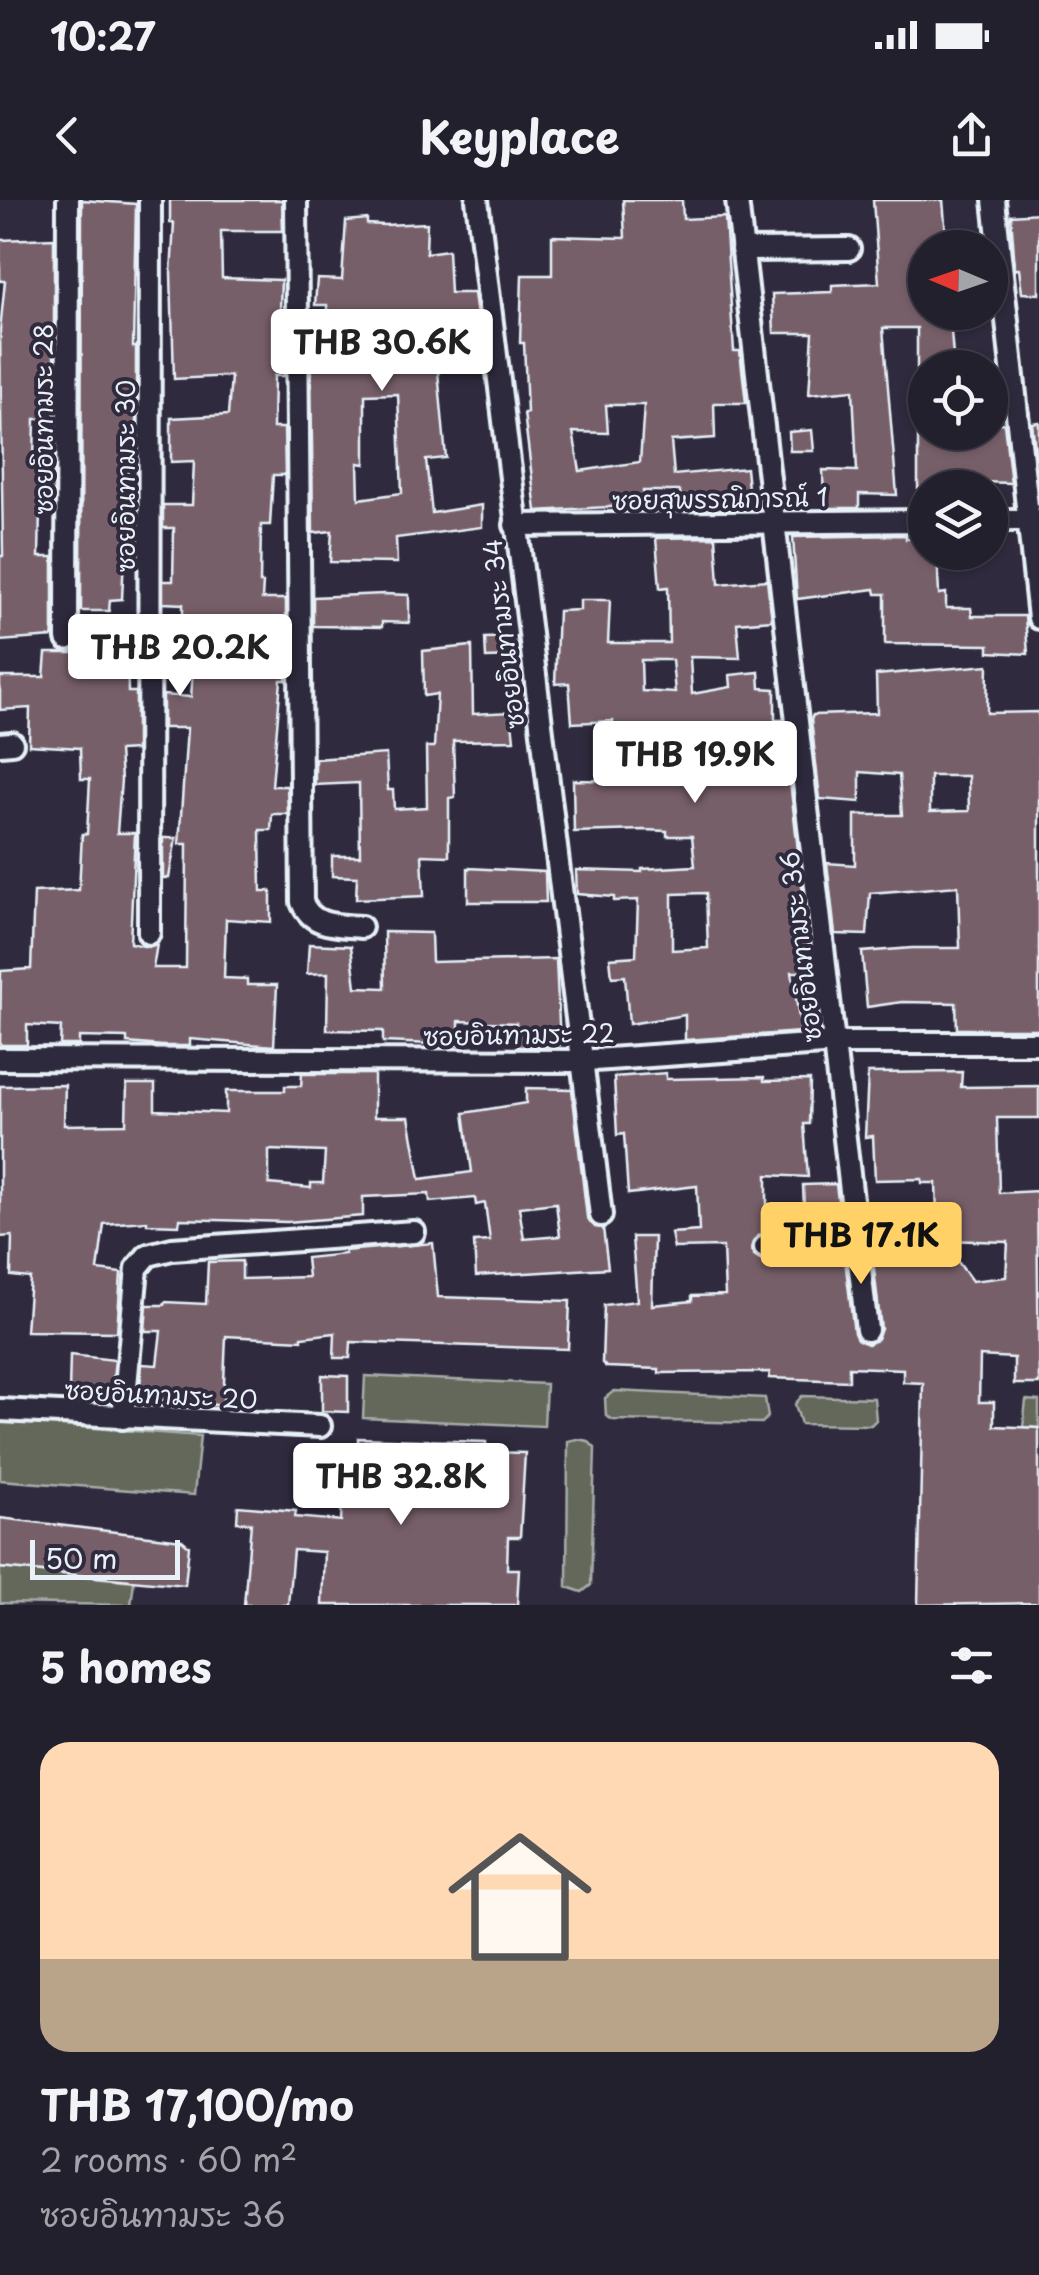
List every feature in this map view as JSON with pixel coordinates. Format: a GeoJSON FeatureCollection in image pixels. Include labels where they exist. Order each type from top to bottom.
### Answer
{"type":"FeatureCollection","features":[{"type":"Feature","properties":{"kind":"street","name":"ซอยอินทามระ 28"},"geometry":{"type":"LineString","coordinates":[[68,200],[68,639]]}},
{"type":"Feature","properties":{"kind":"street","name":"ซอยอินทามระ 30"},"geometry":{"type":"LineString","coordinates":[[149,932],[150,200]]}},
{"type":"Feature","properties":{"kind":"street"},"geometry":{"type":"LineString","coordinates":[[296,200],[302,902],[307,915],[322,923],[360,927]]}},
{"type":"Feature","properties":{"kind":"street","name":"ซอยอินทามระ 34"},"geometry":{"type":"LineString","coordinates":[[477,200],[601,1215]]}},
{"type":"Feature","properties":{"kind":"street","name":"ซอยอินทามระ 36"},"geometry":{"type":"LineString","coordinates":[[737,200],[868,1330]]}},
{"type":"Feature","properties":{"kind":"street"},"geometry":{"type":"LineString","coordinates":[[994,200],[1034,520],[1039,618]]}},
{"type":"Feature","properties":{"kind":"street"},"geometry":{"type":"LineString","coordinates":[[742,250],[849,249]]}},
{"type":"Feature","properties":{"kind":"street"},"geometry":{"type":"LineString","coordinates":[[1008,520],[1034,520]]}},
{"type":"Feature","properties":{"kind":"street","name":"ซอยสุพรรณิการณ์ 1"},"geometry":{"type":"LineString","coordinates":[[515,525],[908,521]]}},
{"type":"Feature","properties":{"kind":"street","name":"ซอยอินทามระ 22"},"geometry":{"type":"LineString","coordinates":[[0,1060],[580,1061],[836,1042],[1039,1043]]}},
{"type":"Feature","properties":{"kind":"street"},"geometry":{"type":"LineString","coordinates":[[123,1418],[137,1268],[148,1255],[172,1249],[414,1232]]}},
{"type":"Feature","properties":{"kind":"street"},"geometry":{"type":"LineString","coordinates":[[765,1246],[858,1245]]}},
{"type":"Feature","properties":{"kind":"street","name":"ซอยอินทามระ 20"},"geometry":{"type":"LineString","coordinates":[[0,1410],[320,1426]]}},
{"type":"Feature","properties":{"kind":"green space"},"geometry":{"type":"Polygon","coordinates":[[[365,1376],[546,1384],[544,1426],[363,1418],[365,1376]]]}},
{"type":"Feature","properties":{"kind":"green space"},"geometry":{"type":"Polygon","coordinates":[[[614,1391],[765,1398],[768,1417],[762,1423],[613,1420],[606,1416],[605,1398],[614,1391]]]}},
{"type":"Feature","properties":{"kind":"green space"},"geometry":{"type":"Polygon","coordinates":[[[802,1396],[874,1398],[876,1420],[871,1425],[801,1424],[795,1404],[802,1396]]]}},
{"type":"Feature","properties":{"kind":"green space"},"geometry":{"type":"Polygon","coordinates":[[[1026,1400],[1039,1401],[1039,1428],[1023,1427],[1026,1400]]]}},
{"type":"Feature","properties":{"kind":"green space"},"geometry":{"type":"Polygon","coordinates":[[[0,1421],[200,1436],[194,1495],[0,1480],[0,1421]]]}},
{"type":"Feature","properties":{"kind":"green space"},"geometry":{"type":"Polygon","coordinates":[[[568,1441],[588,1441],[595,1448],[591,1585],[582,1592],[567,1587],[568,1441]]]}},
{"type":"Feature","properties":{"kind":"green space"},"geometry":{"type":"Polygon","coordinates":[[[0,1568],[134,1581],[131,1605],[0,1603],[0,1568]]]}},
{"type":"Feature","properties":{"kind":"building"},"geometry":{"type":"Polygon","coordinates":[[[82,200],[136,204],[136,436],[129,435],[127,497],[136,496],[136,536],[125,536],[122,599],[110,600],[109,611],[81,611],[82,200]]]}},
{"type":"Feature","properties":{"kind":"building"},"geometry":{"type":"Polygon","coordinates":[[[170,200],[282,200],[283,231],[221,231],[222,278],[281,280],[279,339],[283,339],[284,376],[274,376],[273,428],[284,428],[285,475],[273,475],[270,525],[261,525],[260,583],[262,599],[286,599],[286,680],[281,680],[272,786],[287,786],[288,814],[272,814],[271,830],[260,830],[261,891],[271,891],[271,922],[226,919],[224,978],[247,979],[247,985],[277,985],[274,1046],[190,1039],[190,1046],[163,1046],[127,1043],[127,1038],[79,1037],[79,1045],[60,1045],[61,1027],[27,1025],[27,1045],[0,1045],[1,971],[31,969],[34,892],[79,890],[82,834],[87,834],[90,779],[81,779],[80,748],[29,745],[30,708],[0,710],[0,677],[44,677],[46,653],[127,653],[128,692],[136,692],[136,750],[119,751],[117,833],[135,833],[130,943],[148,947],[157,944],[153,968],[186,968],[187,844],[179,844],[187,728],[163,728],[163,695],[191,697],[196,629],[183,628],[183,604],[163,603],[163,581],[173,581],[174,528],[163,528],[163,505],[192,505],[194,461],[171,462],[171,418],[228,415],[231,376],[174,379],[174,223],[170,223],[170,200]]]}},
{"type":"Feature","properties":{"kind":"building"},"geometry":{"type":"Polygon","coordinates":[[[623,200],[682,200],[683,219],[725,217],[734,351],[740,351],[746,403],[714,403],[715,438],[671,441],[674,475],[746,468],[750,509],[681,510],[680,491],[643,491],[645,505],[536,511],[524,413],[522,275],[552,275],[552,236],[625,238],[623,200]],[[606,405],[608,433],[573,432],[580,471],[640,462],[644,405],[606,405]]]}},
{"type":"Feature","properties":{"kind":"building"},"geometry":{"type":"Polygon","coordinates":[[[873,200],[943,200],[946,230],[908,230],[908,328],[883,328],[897,495],[859,494],[859,508],[824,508],[823,470],[857,471],[853,390],[809,394],[813,333],[774,333],[772,294],[832,292],[832,285],[879,283],[873,200]]]}},
{"type":"Feature","properties":{"kind":"building"},"geometry":{"type":"Polygon","coordinates":[[[1039,213],[1039,294],[1022,293],[1019,269],[1015,269],[1011,215],[1039,213]]]}},
{"type":"Feature","properties":{"kind":"building"},"geometry":{"type":"Polygon","coordinates":[[[367,219],[367,224],[385,225],[427,223],[426,253],[448,250],[450,293],[474,293],[477,316],[433,317],[446,458],[426,460],[432,513],[482,505],[482,527],[396,538],[397,563],[330,562],[332,531],[313,533],[311,355],[329,354],[327,305],[315,305],[317,279],[342,280],[346,221],[367,219]],[[398,394],[365,395],[365,464],[358,463],[359,499],[402,493],[398,394]]]}},
{"type":"Feature","properties":{"kind":"building"},"geometry":{"type":"Polygon","coordinates":[[[54,238],[54,373],[48,373],[47,419],[35,419],[34,459],[54,460],[54,508],[40,508],[39,557],[53,557],[53,637],[0,641],[3,556],[0,330],[5,281],[0,281],[0,240],[54,238]]]}},
{"type":"Feature","properties":{"kind":"building"},"geometry":{"type":"Polygon","coordinates":[[[917,330],[962,330],[951,331],[953,350],[917,350],[917,330]]]}},
{"type":"Feature","properties":{"kind":"building"},"geometry":{"type":"Polygon","coordinates":[[[1039,422],[1039,458],[1036,458],[1032,423],[1039,422]]]}},
{"type":"Feature","properties":{"kind":"building"},"geometry":{"type":"Polygon","coordinates":[[[812,430],[814,451],[790,451],[789,432],[812,430]]]}},
{"type":"Feature","properties":{"kind":"building"},"geometry":{"type":"Polygon","coordinates":[[[918,450],[1007,450],[1011,483],[1008,470],[918,470],[918,450]]]}},
{"type":"Feature","properties":{"kind":"building"},"geometry":{"type":"Polygon","coordinates":[[[906,535],[908,570],[938,570],[939,594],[946,593],[946,608],[971,608],[972,616],[1025,616],[1028,654],[989,652],[989,645],[885,644],[885,594],[876,594],[875,589],[797,599],[793,537],[906,535]]]}},
{"type":"Feature","properties":{"kind":"building"},"geometry":{"type":"Polygon","coordinates":[[[716,537],[719,584],[767,580],[772,620],[737,623],[740,658],[690,657],[692,694],[731,687],[730,675],[759,672],[760,688],[775,689],[775,720],[783,720],[812,972],[792,972],[801,1032],[685,1040],[685,1015],[629,1024],[625,976],[612,977],[610,958],[636,956],[638,900],[614,901],[614,897],[577,894],[576,870],[642,872],[695,866],[692,836],[667,836],[667,831],[644,830],[574,832],[573,780],[638,781],[637,748],[611,747],[613,721],[572,723],[569,683],[555,684],[558,611],[580,610],[580,600],[610,600],[608,643],[669,643],[668,587],[660,588],[656,538],[716,537]],[[641,660],[642,691],[675,693],[672,660],[641,660]],[[706,893],[672,894],[672,950],[708,948],[706,893]]]}},
{"type":"Feature","properties":{"kind":"building"},"geometry":{"type":"Polygon","coordinates":[[[409,595],[409,623],[382,622],[382,627],[313,626],[313,597],[409,595]]]}},
{"type":"Feature","properties":{"kind":"building"},"geometry":{"type":"Polygon","coordinates":[[[517,637],[519,657],[486,658],[485,638],[517,637]]]}},
{"type":"Feature","properties":{"kind":"building"},"geometry":{"type":"Polygon","coordinates":[[[472,646],[473,714],[511,712],[514,740],[453,741],[455,797],[449,798],[449,856],[422,855],[424,896],[356,899],[357,877],[332,876],[332,856],[360,856],[359,783],[315,785],[315,759],[386,754],[388,790],[393,790],[394,809],[427,807],[426,747],[434,747],[437,694],[424,696],[423,651],[472,646]]]}},
{"type":"Feature","properties":{"kind":"building"},"geometry":{"type":"Polygon","coordinates":[[[988,665],[987,713],[1038,712],[1039,1029],[957,1029],[956,1003],[902,1002],[867,1007],[862,952],[960,948],[958,886],[870,893],[867,935],[835,934],[827,863],[855,865],[855,815],[902,815],[899,775],[860,772],[860,802],[820,799],[811,720],[813,715],[877,713],[876,675],[988,665]],[[930,776],[930,812],[969,811],[968,776],[930,776]]]}},
{"type":"Feature","properties":{"kind":"building"},"geometry":{"type":"Polygon","coordinates":[[[163,838],[176,838],[169,878],[163,878],[163,838]]]}},
{"type":"Feature","properties":{"kind":"building"},"geometry":{"type":"Polygon","coordinates":[[[468,868],[545,872],[546,902],[468,902],[468,868]]]}},
{"type":"Feature","properties":{"kind":"building"},"geometry":{"type":"Polygon","coordinates":[[[384,932],[431,933],[432,962],[556,959],[560,1045],[518,1047],[516,1023],[459,1021],[459,1045],[383,1042],[383,1031],[327,1030],[328,973],[307,974],[309,944],[351,946],[356,987],[385,988],[384,932]]]}},
{"type":"Feature","properties":{"kind":"building"},"geometry":{"type":"Polygon","coordinates":[[[962,1072],[961,1087],[1039,1086],[1039,1118],[997,1118],[999,1193],[1037,1191],[1039,1384],[1014,1384],[1014,1358],[980,1356],[979,1402],[994,1402],[994,1426],[1039,1428],[1039,1603],[918,1605],[923,1383],[903,1382],[903,1369],[849,1367],[849,1381],[769,1378],[770,1372],[659,1373],[659,1369],[606,1367],[602,1363],[604,1305],[637,1301],[632,1237],[654,1237],[652,1305],[692,1301],[692,1296],[725,1295],[723,1247],[674,1248],[671,1233],[699,1231],[697,1186],[628,1194],[624,1134],[617,1135],[614,1077],[666,1073],[666,1079],[810,1080],[809,1124],[804,1124],[808,1177],[767,1175],[767,1210],[804,1208],[803,1185],[836,1184],[842,1232],[764,1233],[751,1248],[764,1261],[845,1259],[854,1333],[868,1344],[876,1340],[881,1329],[869,1226],[902,1225],[902,1215],[937,1216],[936,1183],[922,1183],[922,1179],[875,1180],[873,1136],[865,1137],[868,1073],[962,1072]],[[942,1240],[972,1281],[1006,1277],[1008,1242],[942,1240]]]}},
{"type":"Feature","properties":{"kind":"building"},"geometry":{"type":"Polygon","coordinates":[[[302,1074],[374,1074],[374,1117],[409,1117],[420,1179],[472,1172],[464,1113],[526,1103],[526,1088],[572,1089],[587,1217],[595,1227],[603,1228],[608,1268],[476,1276],[474,1242],[490,1241],[485,1203],[476,1205],[475,1198],[430,1202],[429,1194],[363,1197],[363,1216],[287,1222],[180,1219],[179,1225],[147,1221],[104,1224],[98,1270],[121,1273],[117,1332],[26,1331],[30,1278],[11,1276],[12,1236],[0,1237],[0,1086],[65,1085],[64,1125],[126,1124],[127,1084],[155,1084],[155,1110],[226,1113],[226,1091],[285,1091],[285,1086],[301,1086],[302,1074]],[[269,1150],[269,1184],[311,1188],[311,1183],[323,1183],[325,1152],[269,1150]],[[556,1203],[519,1207],[524,1239],[560,1236],[556,1203]]]}},
{"type":"Feature","properties":{"kind":"building"},"geometry":{"type":"Polygon","coordinates":[[[433,1243],[438,1297],[570,1301],[568,1349],[351,1342],[350,1358],[334,1358],[335,1333],[302,1340],[226,1336],[223,1406],[180,1405],[139,1397],[142,1364],[157,1365],[161,1331],[145,1331],[147,1305],[206,1304],[208,1262],[242,1261],[242,1279],[308,1277],[306,1258],[433,1243]]]}},
{"type":"Feature","properties":{"kind":"building"},"geometry":{"type":"Polygon","coordinates":[[[70,1355],[115,1360],[111,1398],[101,1397],[102,1393],[69,1393],[70,1355]]]}},
{"type":"Feature","properties":{"kind":"building"},"geometry":{"type":"Polygon","coordinates":[[[322,1375],[348,1376],[348,1412],[322,1411],[322,1375]]]}},
{"type":"Feature","properties":{"kind":"building"},"geometry":{"type":"Polygon","coordinates":[[[358,1438],[486,1442],[486,1452],[525,1453],[520,1537],[508,1537],[507,1569],[519,1569],[517,1605],[322,1605],[324,1552],[293,1550],[288,1605],[244,1605],[251,1523],[237,1522],[238,1506],[296,1511],[295,1517],[341,1521],[343,1481],[329,1480],[330,1446],[358,1447],[358,1438]]]}},
{"type":"Feature","properties":{"kind":"building"},"geometry":{"type":"Polygon","coordinates":[[[0,1518],[182,1540],[189,1546],[185,1585],[0,1568],[0,1518]]]}}]}
